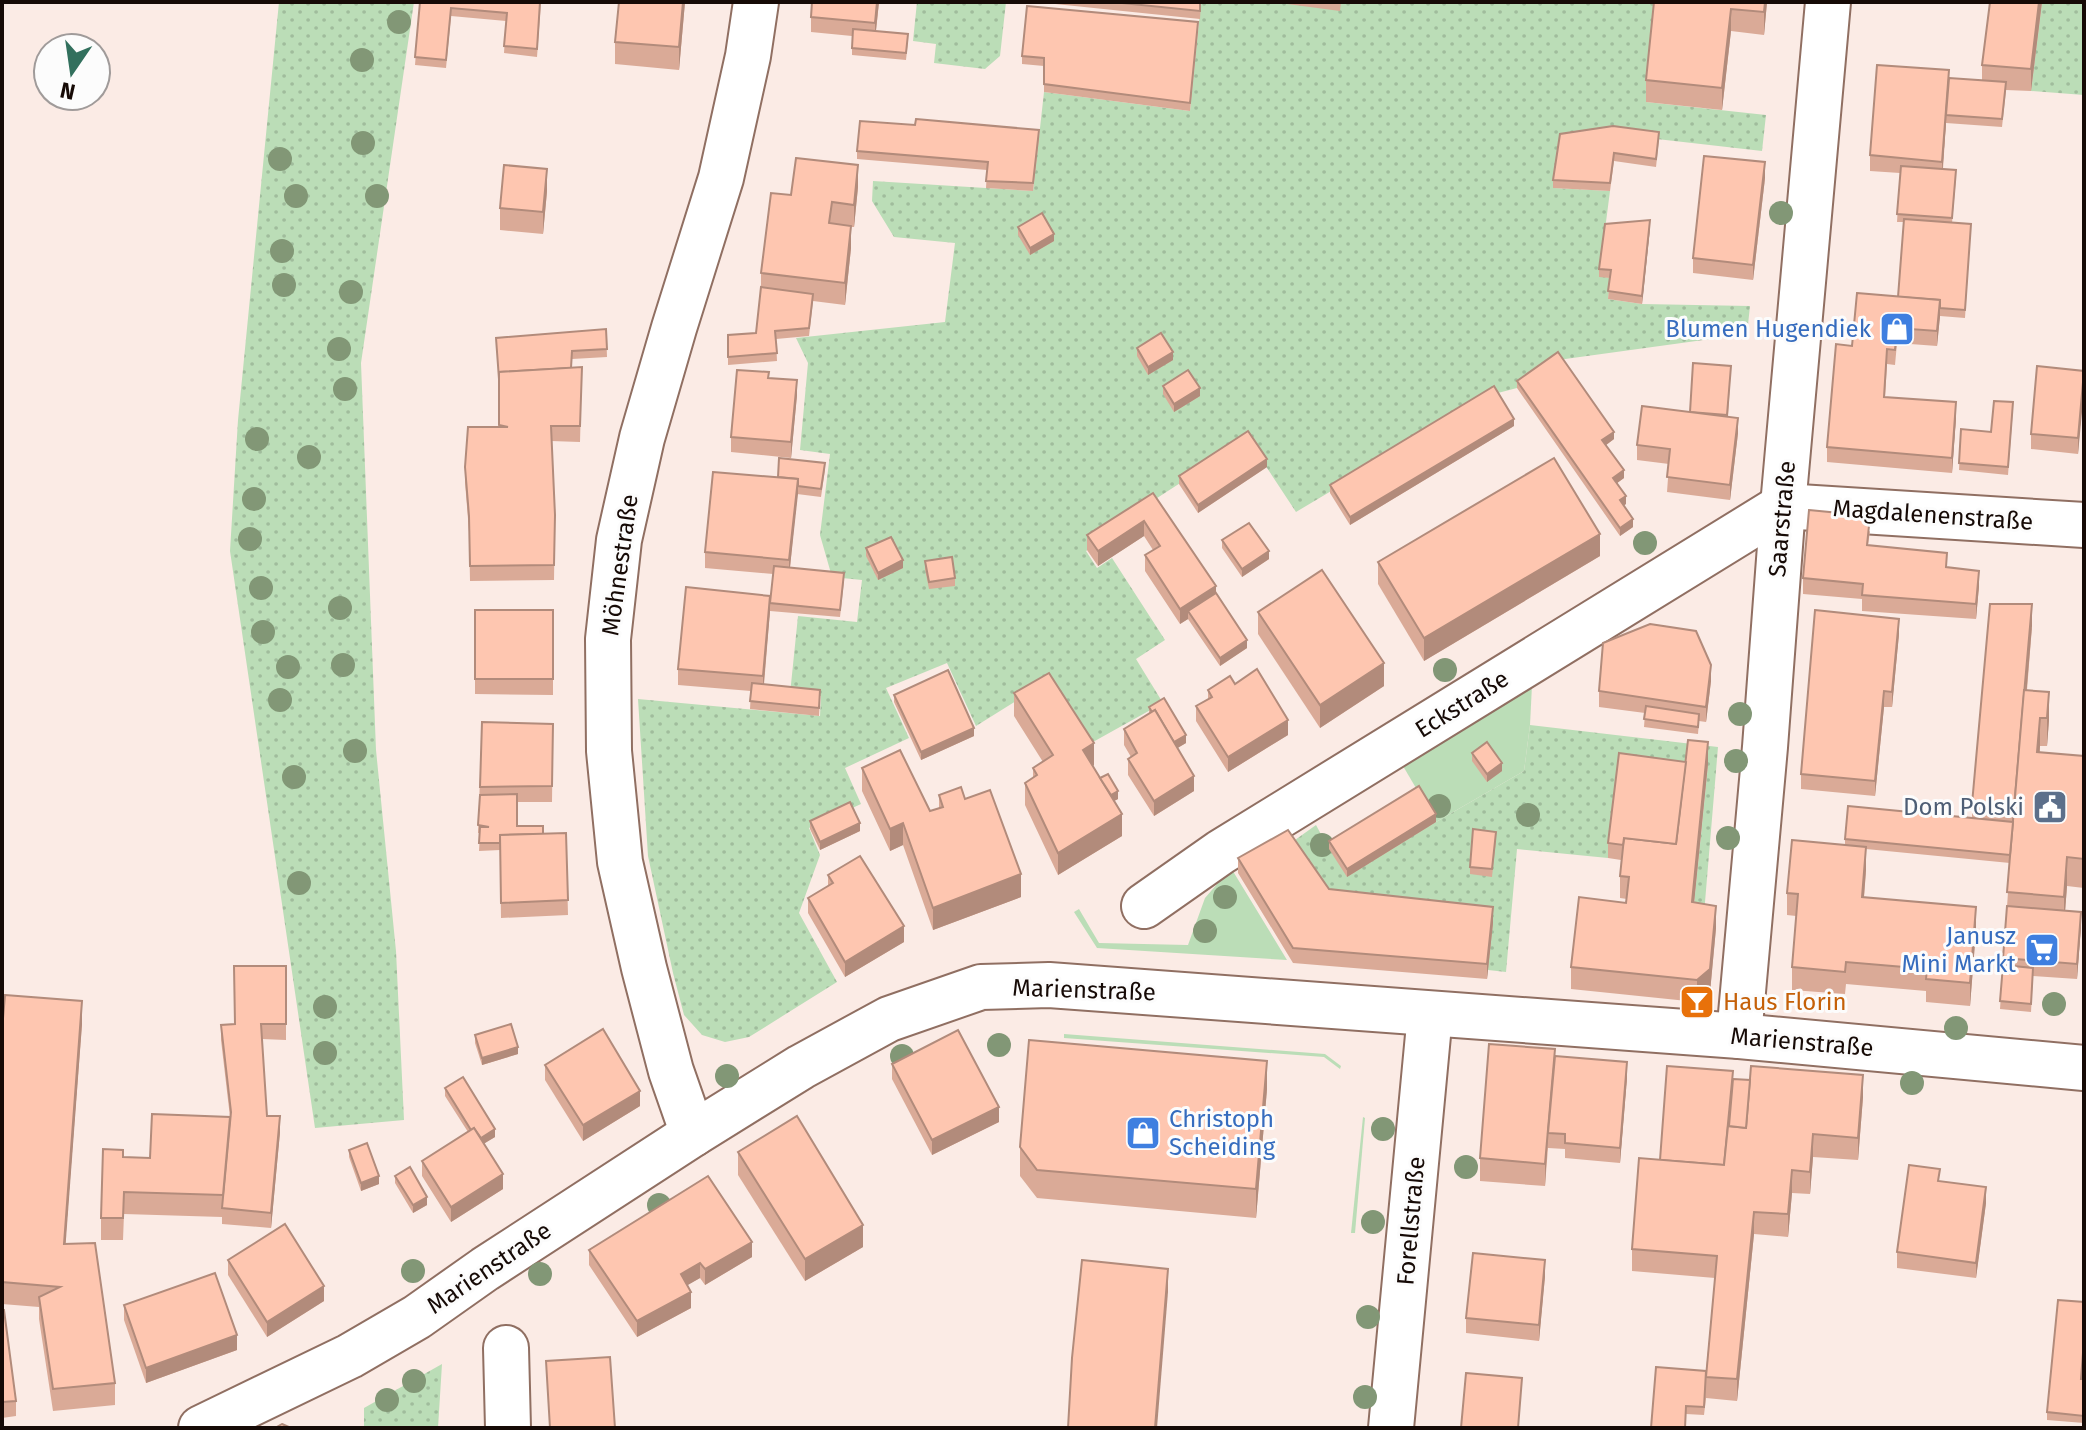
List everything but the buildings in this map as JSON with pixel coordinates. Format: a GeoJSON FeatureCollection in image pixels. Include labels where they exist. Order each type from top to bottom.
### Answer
{"type":"FeatureCollection","features":[{"type":"Feature","properties":{"kind":"street","name":"Möhnestraße"},"geometry":{"type":"LineString","coordinates":[[693,1134],[667,1056],[620,862],[609,751],[608,639],[619,540],[642,438],[721,178],[742,87],[756,2]]}},
{"type":"Feature","properties":{"kind":"street","name":"Saarstraße"},"geometry":{"type":"LineString","coordinates":[[1739,1036],[1828,2]]}},
{"type":"Feature","properties":{"kind":"street","name":"Magdalenenstraße"},"geometry":{"type":"LineString","coordinates":[[1783,506],[2084,525]]}},
{"type":"Feature","properties":{"kind":"street","name":"Eckstraße"},"geometry":{"type":"LineString","coordinates":[[1144,906],[1221,852],[1783,506]]}},
{"type":"Feature","properties":{"kind":"street","name":"Marienstraße"},"geometry":{"type":"LineString","coordinates":[[201,1428],[350,1356],[417,1317],[485,1269],[801,1067],[889,1019],[981,987],[1049,985],[1739,1036],[2084,1068]]}},
{"type":"Feature","properties":{"kind":"street","name":"Forellstraße"},"geometry":{"type":"LineString","coordinates":[[1391,1428],[1430,1014]]}},
{"type":"Feature","properties":{"kind":"street"},"geometry":{"type":"LineString","coordinates":[[506,1348],[508,1428]]}},
{"type":"Feature","properties":{"kind":"green space"},"geometry":{"type":"Polygon","coordinates":[[[279,2],[414,2],[361,363],[376,750],[396,951],[404,1120],[315,1128],[230,551],[238,420],[279,2]]]}},
{"type":"Feature","properties":{"kind":"green space"},"geometry":{"type":"Polygon","coordinates":[[[917,2],[1006,2],[1000,56],[985,69],[934,63],[936,44],[913,41],[917,2]]]}},
{"type":"Feature","properties":{"kind":"green space"},"geometry":{"type":"Polygon","coordinates":[[[1201,2],[1657,2],[1646,102],[1766,115],[1762,151],[1613,134],[1554,188],[1610,191],[1599,276],[1611,278],[1608,299],[1642,304],[1750,306],[1747,334],[1558,360],[1517,388],[1494,394],[1296,512],[1248,439],[1151,502],[1154,506],[1086,551],[1097,568],[1112,558],[1165,640],[1136,659],[1163,703],[1084,747],[1043,684],[976,726],[947,663],[886,688],[909,738],[845,768],[861,804],[809,828],[820,855],[799,913],[837,982],[749,1037],[725,1042],[702,1035],[684,1015],[648,856],[638,699],[820,716],[821,696],[790,694],[798,616],[857,622],[862,580],[832,577],[820,535],[830,454],[800,450],[808,363],[796,338],[945,322],[955,243],[894,237],[872,201],[873,181],[1033,191],[1044,92],[1190,111],[1201,2]]]}},
{"type":"Feature","properties":{"kind":"green space"},"geometry":{"type":"Polygon","coordinates":[[[2042,2],[2084,2],[2084,95],[2031,91],[2042,2]]]}},
{"type":"Feature","properties":{"kind":"green space"},"geometry":{"type":"Polygon","coordinates":[[[1532,685],[1524,771],[1436,822],[1403,766],[1532,685]]]}},
{"type":"Feature","properties":{"kind":"green space"},"geometry":{"type":"Polygon","coordinates":[[[1530,725],[1718,747],[1703,926],[1692,924],[1708,765],[1620,768],[1608,858],[1517,849],[1506,972],[1488,970],[1329,905],[1288,845],[1316,825],[1329,849],[1436,822],[1524,771],[1530,725]]]}},
{"type":"Feature","properties":{"kind":"green space"},"geometry":{"type":"Polygon","coordinates":[[[1231,868],[1287,960],[1097,948],[1074,912],[1079,909],[1099,943],[1188,945],[1205,898],[1231,868]]]}},
{"type":"Feature","properties":{"kind":"green space"},"geometry":{"type":"Polygon","coordinates":[[[1064,1034],[1325,1054],[1341,1066],[1340,1069],[1324,1057],[1064,1038],[1064,1034]]]}},
{"type":"Feature","properties":{"kind":"green space"},"geometry":{"type":"Polygon","coordinates":[[[1363,1117],[1355,1233],[1351,1233],[1363,1117]]]}},
{"type":"Feature","properties":{"kind":"green space"},"geometry":{"type":"Polygon","coordinates":[[[442,1364],[438,1428],[364,1428],[364,1408],[442,1364]]]}},
{"type":"Feature","properties":{"kind":"place","name":"Blumen Hugendiek"},"geometry":{"type":"Point","coordinates":[1897,329]}},
{"type":"Feature","properties":{"kind":"place","name":"Dom Polski"},"geometry":{"type":"Point","coordinates":[2050,807]}},
{"type":"Feature","properties":{"kind":"place","name":"Janusz Mini Markt"},"geometry":{"type":"Point","coordinates":[2042,950]}},
{"type":"Feature","properties":{"kind":"place","name":"Haus Florin"},"geometry":{"type":"Point","coordinates":[1697,1002]}},
{"type":"Feature","properties":{"kind":"place","name":"Christoph Scheiding"},"geometry":{"type":"Point","coordinates":[1143,1133]}}]}
